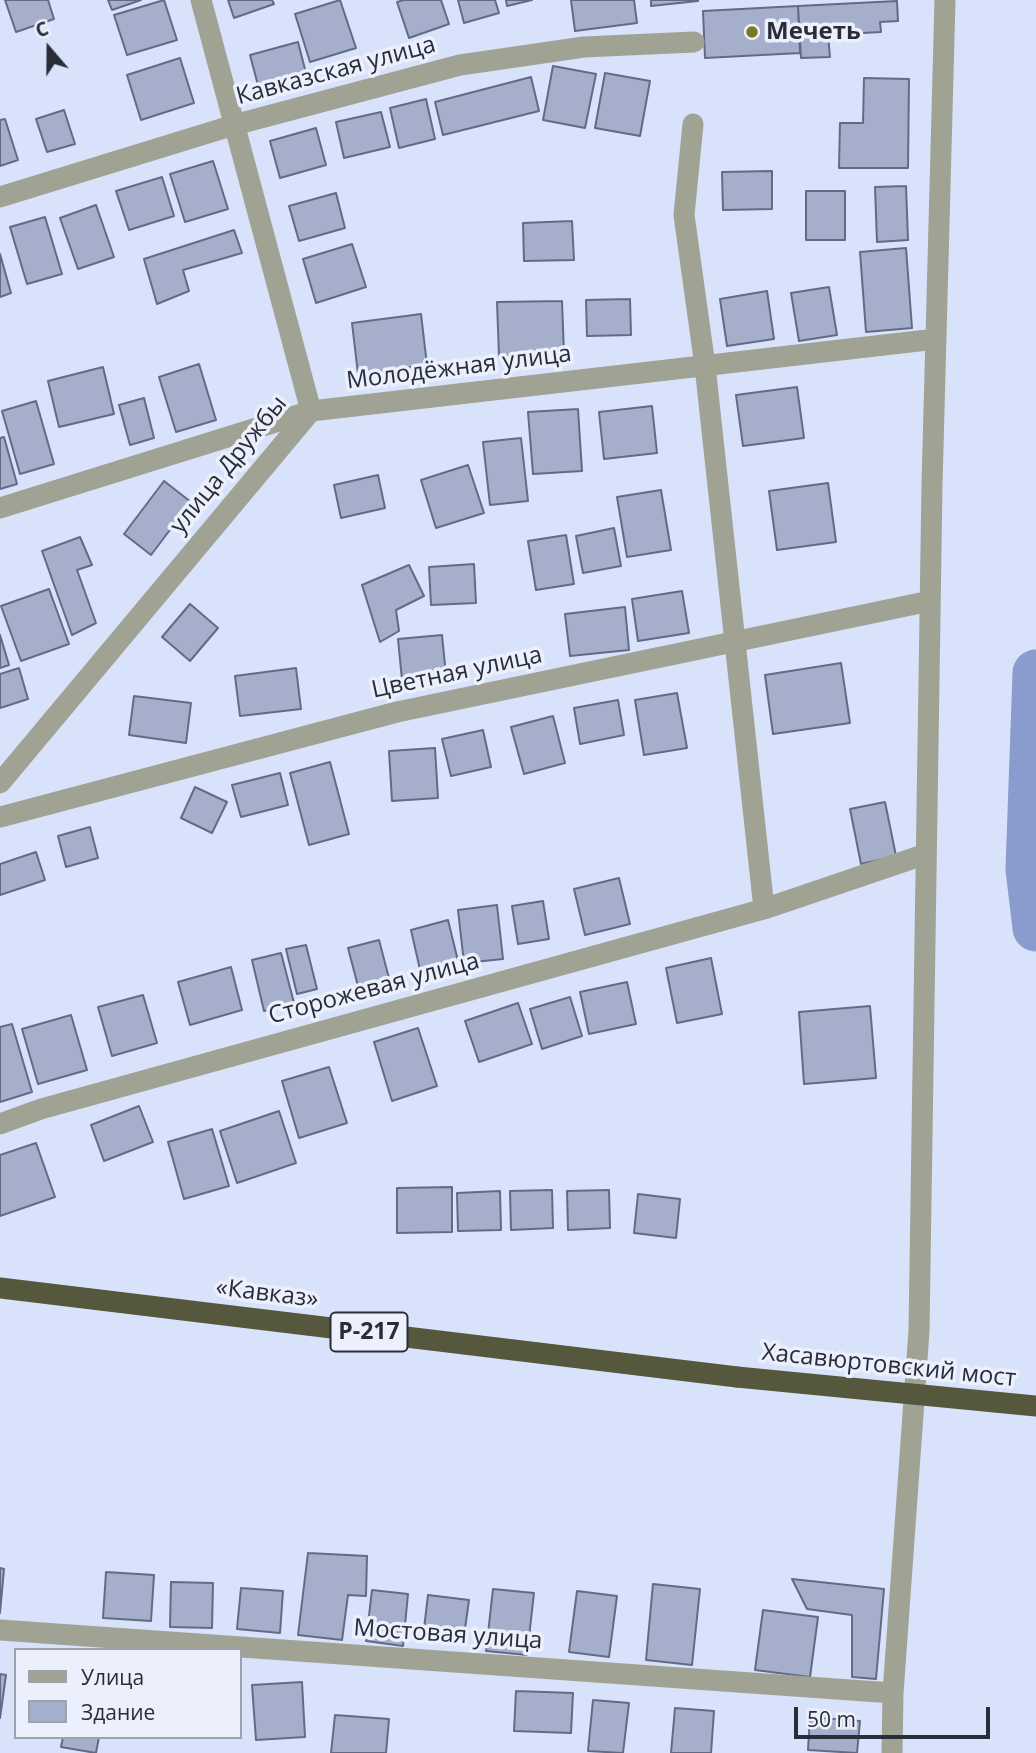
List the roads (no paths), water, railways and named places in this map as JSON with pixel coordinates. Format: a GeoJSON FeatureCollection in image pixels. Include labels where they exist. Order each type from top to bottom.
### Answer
{"type":"FeatureCollection","features":[{"type":"Feature","properties":{"kind":"highway","name":"«Кавказ»"},"geometry":{"type":"LineString","coordinates":[[0,1287],[737,1377]]}},
{"type":"Feature","properties":{"kind":"highway","name":"Хасавюртовский мост"},"geometry":{"type":"LineString","coordinates":[[737,1377],[1036,1406]]}},
{"type":"Feature","properties":{"kind":"street","name":"улица Дружбы"},"geometry":{"type":"LineString","coordinates":[[0,783],[311,411],[201,0]]}},
{"type":"Feature","properties":{"kind":"street"},"geometry":{"type":"LineString","coordinates":[[892,1753],[893,1693],[919,1331],[930,601],[945,0]]}},
{"type":"Feature","properties":{"kind":"street","name":"Кавказская улица"},"geometry":{"type":"LineString","coordinates":[[0,197],[234,125],[460,65],[584,47],[694,42]]}},
{"type":"Feature","properties":{"kind":"street"},"geometry":{"type":"LineString","coordinates":[[693,124],[684,215],[705,366],[764,909]]}},
{"type":"Feature","properties":{"kind":"street","name":"Молодёжная улица"},"geometry":{"type":"LineString","coordinates":[[0,508],[311,411],[936,339]]}},
{"type":"Feature","properties":{"kind":"street","name":"Цветная улица"},"geometry":{"type":"LineString","coordinates":[[0,817],[397,712],[930,601]]}},
{"type":"Feature","properties":{"kind":"street","name":"Сторожевая улица"},"geometry":{"type":"LineString","coordinates":[[0,1124],[41,1109],[764,909],[926,854]]}},
{"type":"Feature","properties":{"kind":"street","name":"Мостовая улица"},"geometry":{"type":"LineString","coordinates":[[0,1630],[893,1693]]}},
{"type":"Feature","properties":{"kind":"waterway"},"geometry":{"type":"LineString","coordinates":[[1036,673],[1029,869],[1036,928]]}},
{"type":"Feature","properties":{"kind":"place","name":"Мечеть"},"geometry":{"type":"Point","coordinates":[752,32]}}]}
